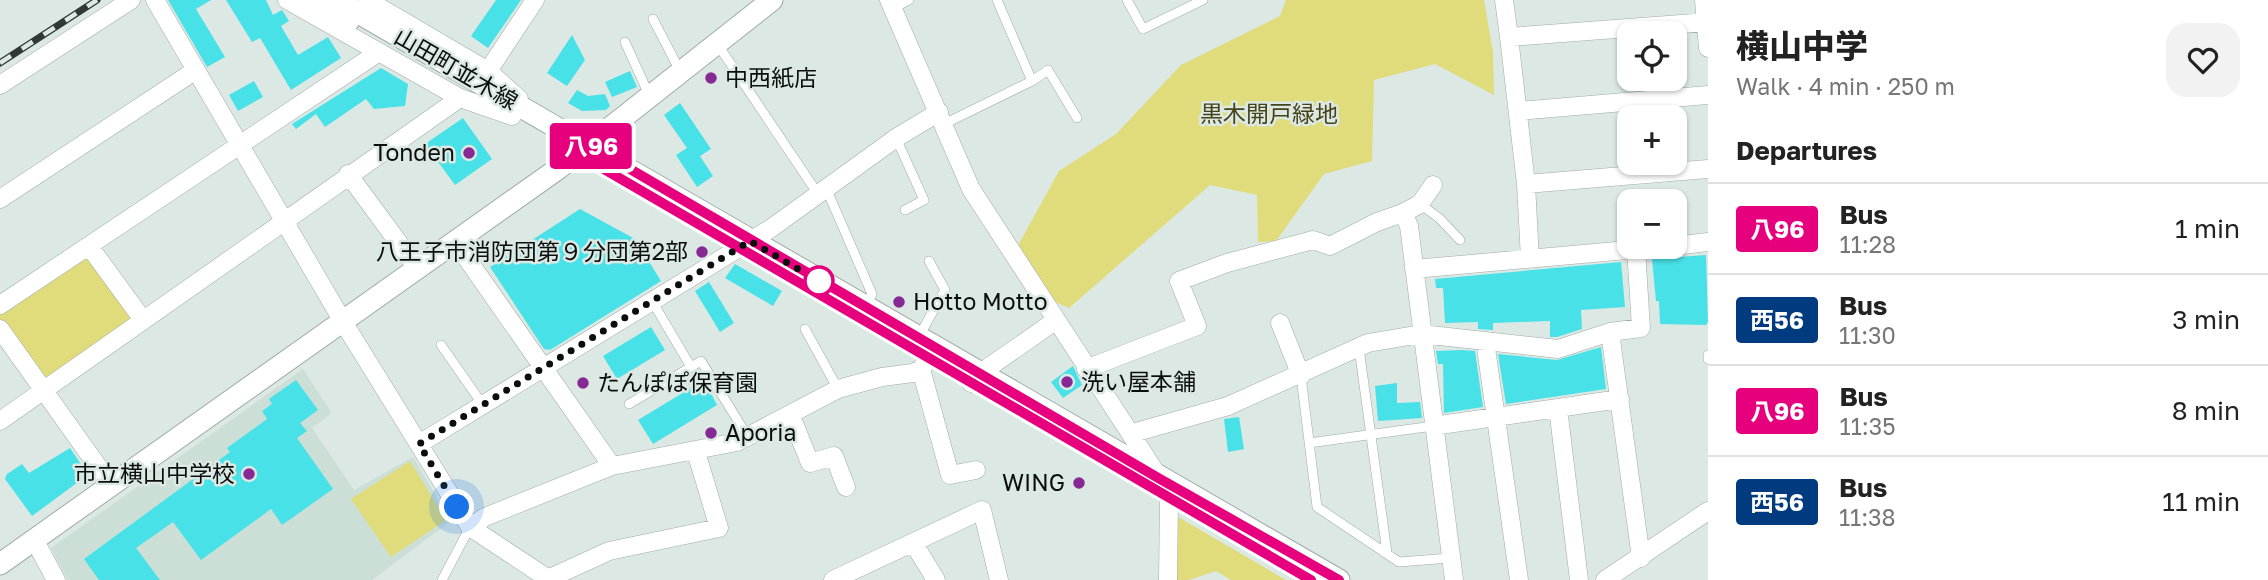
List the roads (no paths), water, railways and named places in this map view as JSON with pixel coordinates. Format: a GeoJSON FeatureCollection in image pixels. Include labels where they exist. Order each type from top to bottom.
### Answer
{"type":"FeatureCollection","features":[{"type":"Feature","properties":{"kind":"street"},"geometry":{"type":"LineString","coordinates":[[0,85],[131,0]]}},
{"type":"Feature","properties":{"kind":"street"},"geometry":{"type":"LineString","coordinates":[[155,0],[342,320],[470,527],[549,579],[608,551],[719,528],[696,452]]}},
{"type":"Feature","properties":{"kind":"street"},"geometry":{"type":"LineString","coordinates":[[287,0],[460,97],[512,116]]}},
{"type":"Feature","properties":{"kind":"street","name":"山田町並木線"},"geometry":{"type":"LineString","coordinates":[[311,0],[512,116],[584,150],[926,353],[1160,479],[1311,574]]}},
{"type":"Feature","properties":{"kind":"street","name":"山田町並木線"},"geometry":{"type":"LineString","coordinates":[[336,0],[536,114],[584,150]]}},
{"type":"Feature","properties":{"kind":"street"},"geometry":{"type":"LineString","coordinates":[[368,0],[488,71],[536,114]]}},
{"type":"Feature","properties":{"kind":"street"},"geometry":{"type":"LineString","coordinates":[[488,71],[535,0]]}},
{"type":"Feature","properties":{"kind":"street"},"geometry":{"type":"LineString","coordinates":[[0,564],[584,150],[772,0]]}},
{"type":"Feature","properties":{"kind":"street"},"geometry":{"type":"LineString","coordinates":[[1504,0],[1526,184],[1530,259]]}},
{"type":"Feature","properties":{"kind":"street"},"geometry":{"type":"LineString","coordinates":[[1704,0],[1708,48]]}},
{"type":"Feature","properties":{"kind":"street"},"geometry":{"type":"LineString","coordinates":[[897,3],[971,189],[1086,369],[1133,433],[1160,479],[1169,499],[1168,580]]}},
{"type":"Feature","properties":{"kind":"street"},"geometry":{"type":"LineString","coordinates":[[1510,37],[1707,22]]}},
{"type":"Feature","properties":{"kind":"street"},"geometry":{"type":"LineString","coordinates":[[0,305],[379,52]]}},
{"type":"Feature","properties":{"kind":"street"},"geometry":{"type":"LineString","coordinates":[[0,198],[196,70]]}},
{"type":"Feature","properties":{"kind":"street"},"geometry":{"type":"LineString","coordinates":[[1518,111],[1708,95]]}},
{"type":"Feature","properties":{"kind":"street"},"geometry":{"type":"LineString","coordinates":[[0,421],[460,97]]}},
{"type":"Feature","properties":{"kind":"street"},"geometry":{"type":"LineString","coordinates":[[419,444],[744,245],[896,138],[942,118]]}},
{"type":"Feature","properties":{"kind":"street"},"geometry":{"type":"LineString","coordinates":[[1526,184],[1708,169]]}},
{"type":"Feature","properties":{"kind":"street"},"geometry":{"type":"LineString","coordinates":[[348,174],[418,269]]}},
{"type":"Feature","properties":{"kind":"street"},"geometry":{"type":"LineString","coordinates":[[1086,369],[1197,326],[1180,281],[1227,263],[1314,240],[1330,246],[1420,204],[1433,185]]}},
{"type":"Feature","properties":{"kind":"street"},"geometry":{"type":"LineString","coordinates":[[1403,213],[1409,226],[1454,580]]}},
{"type":"Feature","properties":{"kind":"street"},"geometry":{"type":"LineString","coordinates":[[1687,245],[1708,242]]}},
{"type":"Feature","properties":{"kind":"street"},"geometry":{"type":"LineString","coordinates":[[456,243],[612,466]]}},
{"type":"Feature","properties":{"kind":"street","name":"山田町並木線"},"geometry":{"type":"LineString","coordinates":[[744,245],[864,307],[926,353]]}},
{"type":"Feature","properties":{"kind":"street"},"geometry":{"type":"LineString","coordinates":[[89,246],[143,320]]}},
{"type":"Feature","properties":{"kind":"street"},"geometry":{"type":"LineString","coordinates":[[1414,269],[1617,251]]}},
{"type":"Feature","properties":{"kind":"street"},"geometry":{"type":"LineString","coordinates":[[1133,433],[1228,406],[1301,376],[1359,348],[1421,334],[1558,349],[1610,332],[1641,328],[1637,259]]}},
{"type":"Feature","properties":{"kind":"street"},"geometry":{"type":"LineString","coordinates":[[975,378],[1055,321]]}},
{"type":"Feature","properties":{"kind":"street"},"geometry":{"type":"LineString","coordinates":[[1281,323],[1301,376]]}},
{"type":"Feature","properties":{"kind":"street"},"geometry":{"type":"LineString","coordinates":[[0,328],[111,485]]}},
{"type":"Feature","properties":{"kind":"street"},"geometry":{"type":"LineString","coordinates":[[1610,332],[1641,558]]}},
{"type":"Feature","properties":{"kind":"street"},"geometry":{"type":"LineString","coordinates":[[1485,341],[1518,580]]}},
{"type":"Feature","properties":{"kind":"street"},"geometry":{"type":"LineString","coordinates":[[470,527],[485,517],[612,466],[696,452],[748,438],[838,389],[926,353],[950,475],[976,470]]}},
{"type":"Feature","properties":{"kind":"street","name":"山田町並木線"},"geometry":{"type":"LineString","coordinates":[[975,378],[1169,499],[1311,574],[1339,580]]}},
{"type":"Feature","properties":{"kind":"street"},"geometry":{"type":"LineString","coordinates":[[1433,426],[1620,398]]}},
{"type":"Feature","properties":{"kind":"street"},"geometry":{"type":"LineString","coordinates":[[1558,408],[1579,580]]}},
{"type":"Feature","properties":{"kind":"street"},"geometry":{"type":"LineString","coordinates":[[791,416],[810,463],[834,456],[846,487]]}},
{"type":"Feature","properties":{"kind":"street"},"geometry":{"type":"LineString","coordinates":[[833,580],[982,510],[999,580]]}},
{"type":"Feature","properties":{"kind":"street"},"geometry":{"type":"LineString","coordinates":[[1605,580],[1708,511]]}},
{"type":"Feature","properties":{"kind":"street"},"geometry":{"type":"LineString","coordinates":[[35,541],[56,580]]}},
{"type":"Feature","properties":{"kind":"street"},"geometry":{"type":"LineString","coordinates":[[914,544],[936,580]]}},
{"type":"Feature","properties":{"kind":"lane"},"geometry":{"type":"LineString","coordinates":[[997,0],[1031,81]]}},
{"type":"Feature","properties":{"kind":"lane"},"geometry":{"type":"LineString","coordinates":[[1127,0],[1143,29],[1203,0]]}},
{"type":"Feature","properties":{"kind":"lane"},"geometry":{"type":"LineString","coordinates":[[653,19],[682,74]]}},
{"type":"Feature","properties":{"kind":"lane"},"geometry":{"type":"LineString","coordinates":[[625,42],[650,99]]}},
{"type":"Feature","properties":{"kind":"lane"},"geometry":{"type":"LineString","coordinates":[[718,45],[822,191],[872,294],[864,307]]}},
{"type":"Feature","properties":{"kind":"lane"},"geometry":{"type":"LineString","coordinates":[[942,118],[1031,81],[1048,70],[1077,118]]}},
{"type":"Feature","properties":{"kind":"lane"},"geometry":{"type":"LineString","coordinates":[[896,138],[924,200],[905,210]]}},
{"type":"Feature","properties":{"kind":"lane"},"geometry":{"type":"LineString","coordinates":[[1420,204],[1460,240]]}},
{"type":"Feature","properties":{"kind":"lane"},"geometry":{"type":"LineString","coordinates":[[926,353],[945,290],[929,261]]}},
{"type":"Feature","properties":{"kind":"lane"},"geometry":{"type":"LineString","coordinates":[[652,301],[691,367]]}},
{"type":"Feature","properties":{"kind":"lane"},"geometry":{"type":"LineString","coordinates":[[805,329],[838,389]]}},
{"type":"Feature","properties":{"kind":"lane"},"geometry":{"type":"LineString","coordinates":[[441,345],[483,405]]}},
{"type":"Feature","properties":{"kind":"lane"},"geometry":{"type":"LineString","coordinates":[[1359,348],[1387,554]]}},
{"type":"Feature","properties":{"kind":"lane"},"geometry":{"type":"LineString","coordinates":[[629,404],[701,361],[748,438]]}},
{"type":"Feature","properties":{"kind":"lane"},"geometry":{"type":"LineString","coordinates":[[1301,376],[1317,507],[1399,562],[1450,558]]}},
{"type":"Feature","properties":{"kind":"lane"},"geometry":{"type":"LineString","coordinates":[[1309,443],[1433,426]]}},
{"type":"Feature","properties":{"kind":"lane"},"geometry":{"type":"LineString","coordinates":[[442,580],[450,570],[470,527]]}},
{"type":"Feature","properties":{"kind":"railway"},"geometry":{"type":"LineString","coordinates":[[0,63],[97,0]]}},
{"type":"Feature","properties":{"kind":"place","name":"中西紙店"},"geometry":{"type":"Point","coordinates":[711,78]}},
{"type":"Feature","properties":{"kind":"place","name":"Tonden"},"geometry":{"type":"Point","coordinates":[469,153]}},
{"type":"Feature","properties":{"kind":"place","name":"八王子市消防団第９分団第2部"},"geometry":{"type":"Point","coordinates":[702,252]}},
{"type":"Feature","properties":{"kind":"place","name":"Hotto Motto"},"geometry":{"type":"Point","coordinates":[899,302]}},
{"type":"Feature","properties":{"kind":"place","name":"洗い屋本舗"},"geometry":{"type":"Point","coordinates":[1067,382]}},
{"type":"Feature","properties":{"kind":"place","name":"たんぽぽ保育園"},"geometry":{"type":"Point","coordinates":[583,383]}},
{"type":"Feature","properties":{"kind":"place","name":"Aporia"},"geometry":{"type":"Point","coordinates":[711,433]}},
{"type":"Feature","properties":{"kind":"place","name":"市立横山中学校"},"geometry":{"type":"Point","coordinates":[249,474]}},
{"type":"Feature","properties":{"kind":"place","name":"WING"},"geometry":{"type":"Point","coordinates":[1079,483]}},
{"type":"Feature","properties":{"kind":"park label","name":"黒木開戸緑地"},"geometry":{"type":"Point","coordinates":[1269,114]}}]}
